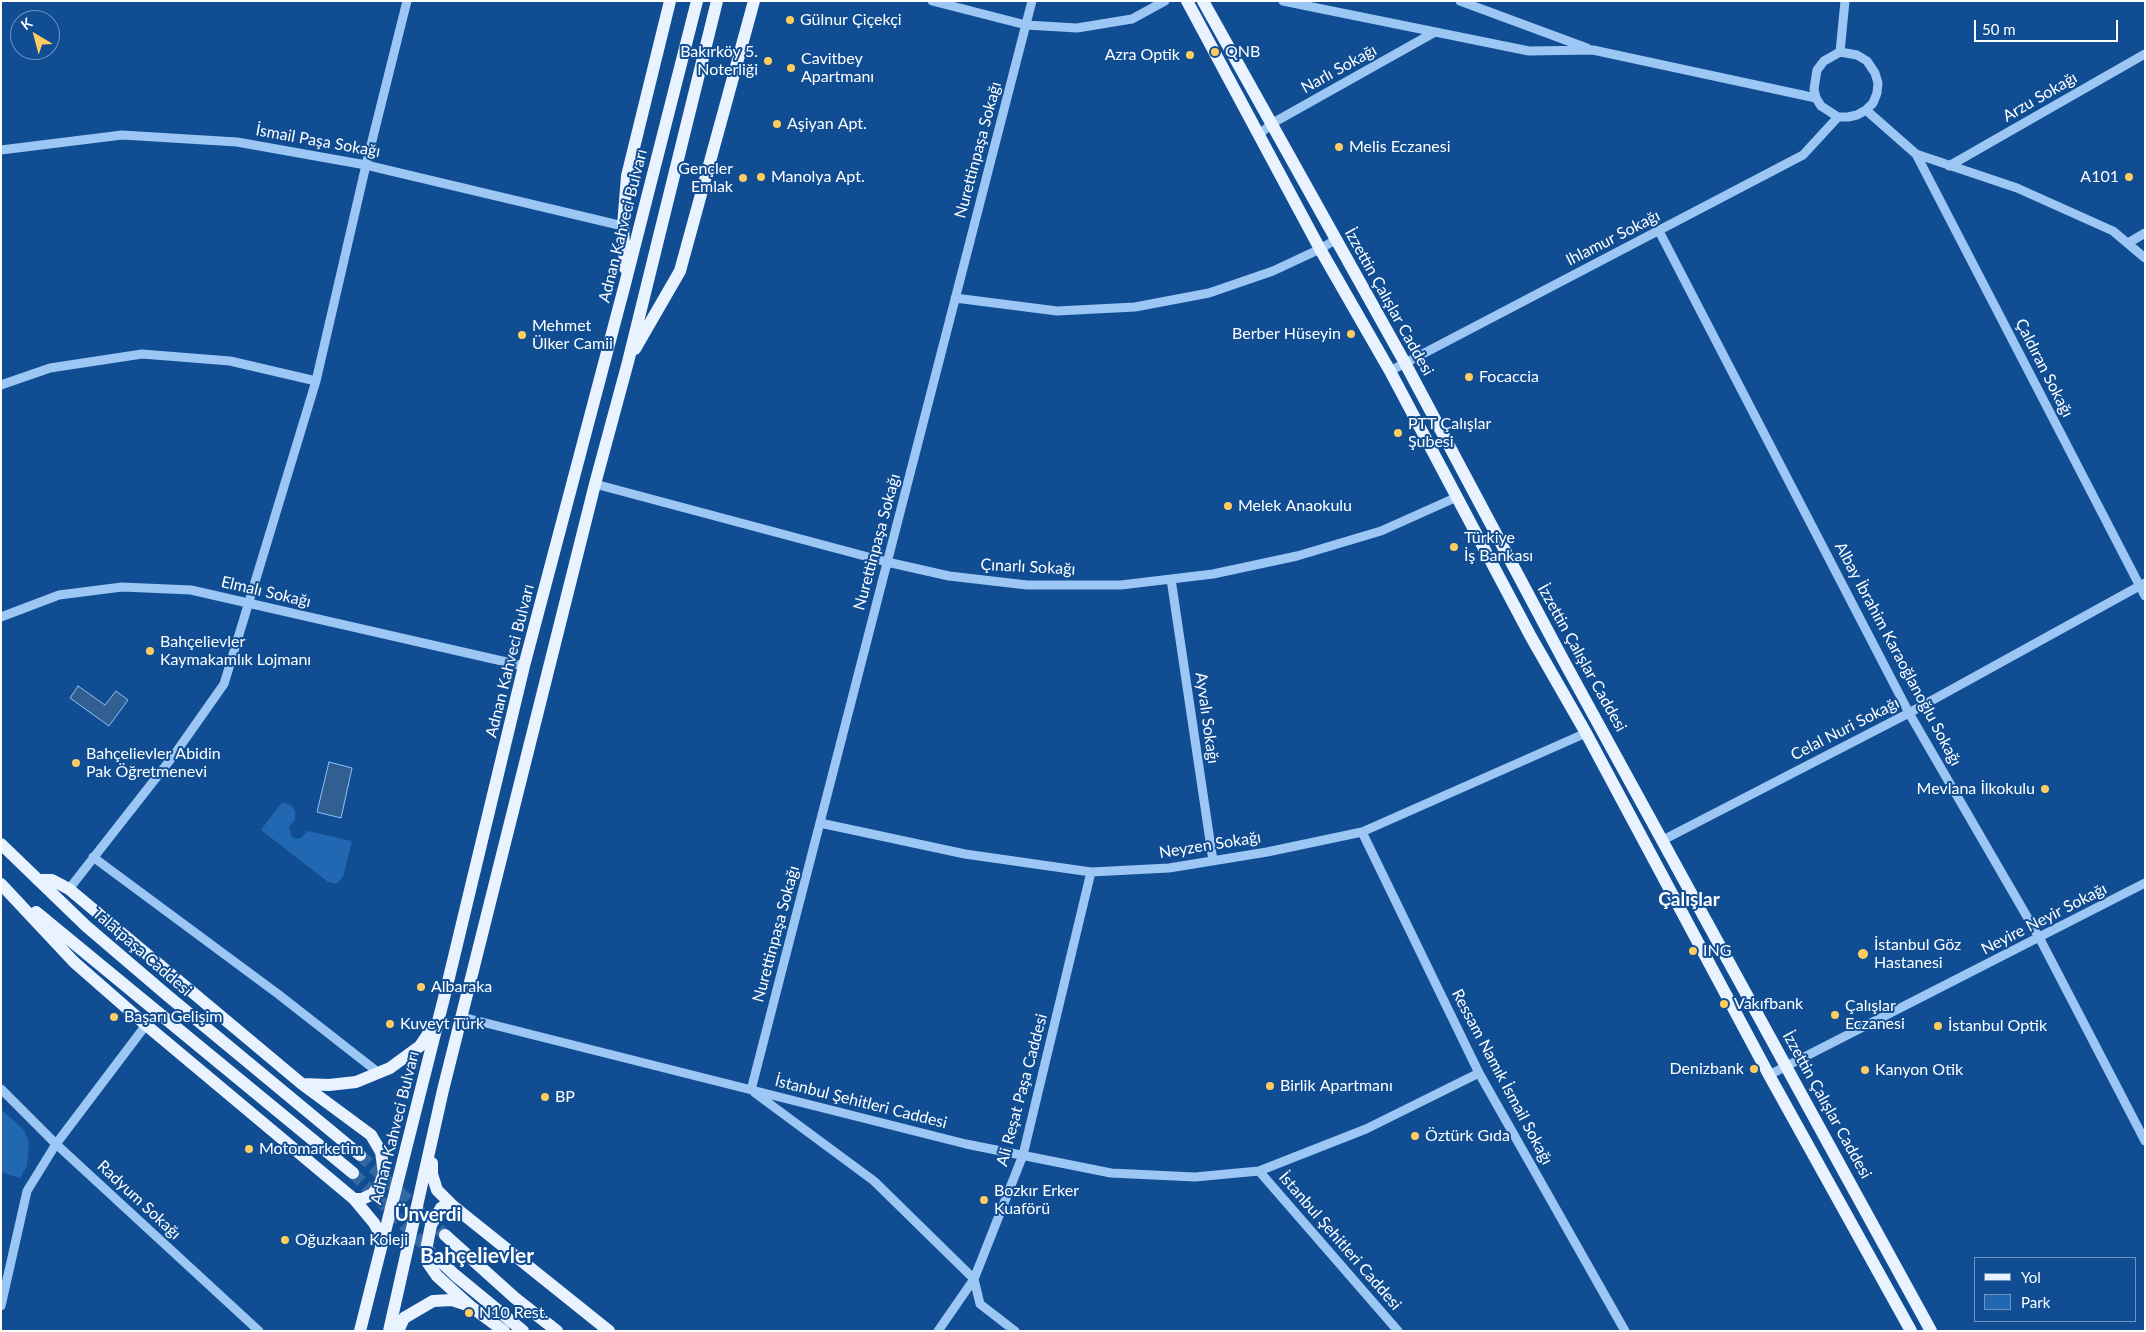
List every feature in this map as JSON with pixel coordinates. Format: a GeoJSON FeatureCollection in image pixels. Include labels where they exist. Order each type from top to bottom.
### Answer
{"type":"FeatureCollection","features":[{"type":"Feature","properties":{"kind":"main road"},"geometry":{"type":"LineString","coordinates":[[625,284],[623,226],[627,176],[670,1]]}},
{"type":"Feature","properties":{"kind":"main road","name":"Adnan Kahveci Bulvarı"},"geometry":{"type":"LineString","coordinates":[[360,1331],[446,990],[524,666],[625,284],[697,1]]}},
{"type":"Feature","properties":{"kind":"main road"},"geometry":{"type":"LineString","coordinates":[[389,1331],[462,1017],[595,484],[628,362],[717,1]]}},
{"type":"Feature","properties":{"kind":"main road"},"geometry":{"type":"LineString","coordinates":[[628,362],[680,271],[754,1]]}},
{"type":"Feature","properties":{"kind":"main road","name":"İzzettin Çalışlar Caddesi"},"geometry":{"type":"LineString","coordinates":[[1187,1],[1230,77],[1258,135],[1320,249],[1390,371],[1531,637],[1586,733],[1910,1330]]}},
{"type":"Feature","properties":{"kind":"main road","name":"İzzettin Çalışlar Caddesi"},"geometry":{"type":"LineString","coordinates":[[1203,1],[1405,363],[1566,665],[1929,1326]]}},
{"type":"Feature","properties":{"kind":"main road","name":"Talatpaşa Caddesi"},"geometry":{"type":"LineString","coordinates":[[1,844],[86,926],[360,1155]]}},
{"type":"Feature","properties":{"kind":"main road"},"geometry":{"type":"LineString","coordinates":[[38,880],[52,880],[69,889],[302,1084],[371,1135],[381,1152],[384,1173],[380,1184],[373,1194],[362,1199],[354,1199]]}},
{"type":"Feature","properties":{"kind":"main road"},"geometry":{"type":"LineString","coordinates":[[1,883],[74,962],[146,1025],[354,1199],[374,1223],[380,1234],[381,1251]]}},
{"type":"Feature","properties":{"kind":"main road"},"geometry":{"type":"LineString","coordinates":[[1,883],[353,1173]]}},
{"type":"Feature","properties":{"kind":"main road"},"geometry":{"type":"LineString","coordinates":[[302,1084],[329,1085],[356,1082],[390,1068],[420,1046],[437,1022],[446,990]]}},
{"type":"Feature","properties":{"kind":"main road"},"geometry":{"type":"LineString","coordinates":[[432,1142],[432,1174],[437,1190],[453,1206],[609,1331]]}},
{"type":"Feature","properties":{"kind":"main road"},"geometry":{"type":"LineString","coordinates":[[453,1206],[447,1204],[441,1208],[431,1225],[426,1250],[428,1263],[437,1276],[470,1306],[504,1331]]}},
{"type":"Feature","properties":{"kind":"main road"},"geometry":{"type":"LineString","coordinates":[[445,1235],[515,1298],[557,1331]]}},
{"type":"Feature","properties":{"kind":"main road"},"geometry":{"type":"LineString","coordinates":[[437,1258],[524,1331]]}},
{"type":"Feature","properties":{"kind":"main road"},"geometry":{"type":"LineString","coordinates":[[398,1331],[404,1318],[434,1301],[452,1300],[470,1306]]}},
{"type":"Feature","properties":{"kind":"street"},"geometry":{"type":"LineString","coordinates":[[69,889],[174,755],[224,684],[316,381],[366,164],[407,1]]}},
{"type":"Feature","properties":{"kind":"street"},"geometry":{"type":"LineString","coordinates":[[932,1],[1026,24],[1077,28],[1132,19],[1165,1]]}},
{"type":"Feature","properties":{"kind":"street","name":"Nurettinpaşa Sokağı"},"geometry":{"type":"LineString","coordinates":[[751,1090],[1032,1]]}},
{"type":"Feature","properties":{"kind":"street"},"geometry":{"type":"LineString","coordinates":[[1283,1],[1529,51],[1593,50]]}},
{"type":"Feature","properties":{"kind":"street"},"geometry":{"type":"LineString","coordinates":[[1460,1],[1593,50],[1816,98]]}},
{"type":"Feature","properties":{"kind":"street"},"geometry":{"type":"LineString","coordinates":[[1840,52],[1845,1]]}},
{"type":"Feature","properties":{"kind":"street","name":"Narlı Sokağı"},"geometry":{"type":"LineString","coordinates":[[1258,135],[1272,124],[1435,32]]}},
{"type":"Feature","properties":{"kind":"street"},"geometry":{"type":"LineString","coordinates":[[1840,52],[1867,61],[1875,73],[1877,93],[1873,103],[1866,110],[1848,118],[1838,117],[1821,106],[1816,98],[1814,79],[1817,70],[1824,61],[1840,52]]}},
{"type":"Feature","properties":{"kind":"street","name":"Arzu Sokağı"},"geometry":{"type":"LineString","coordinates":[[1949,166],[2145,54]]}},
{"type":"Feature","properties":{"kind":"street"},"geometry":{"type":"LineString","coordinates":[[1866,110],[1916,154],[2017,188],[2113,231],[2145,258]]}},
{"type":"Feature","properties":{"kind":"street","name":"Ihlamur Sokağı"},"geometry":{"type":"LineString","coordinates":[[1390,371],[1803,154],[1838,117]]}},
{"type":"Feature","properties":{"kind":"street","name":"İsmail Paşa Sokağı"},"geometry":{"type":"LineString","coordinates":[[1,150],[122,135],[237,142],[366,164],[623,226]]}},
{"type":"Feature","properties":{"kind":"street","name":"Çaldıran Sokağı"},"geometry":{"type":"LineString","coordinates":[[1916,154],[2142,585],[2145,596]]}},
{"type":"Feature","properties":{"kind":"street","name":"Albay İbrahim Karaoğlanoğlu Sokağı"},"geometry":{"type":"LineString","coordinates":[[1659,231],[1909,712],[2040,938],[2145,1141]]}},
{"type":"Feature","properties":{"kind":"street"},"geometry":{"type":"LineString","coordinates":[[2128,243],[2145,233]]}},
{"type":"Feature","properties":{"kind":"street"},"geometry":{"type":"LineString","coordinates":[[956,298],[1057,311],[1135,307],[1209,293],[1273,271],[1335,240]]}},
{"type":"Feature","properties":{"kind":"street"},"geometry":{"type":"LineString","coordinates":[[1,385],[50,368],[142,354],[230,361],[316,381]]}},
{"type":"Feature","properties":{"kind":"street","name":"Çınarlı Sokağı"},"geometry":{"type":"LineString","coordinates":[[595,484],[887,562],[949,576],[1027,585],[1121,585],[1213,574],[1297,556],[1381,531],[1457,497]]}},
{"type":"Feature","properties":{"kind":"street","name":"Ayvalı Sokağı"},"geometry":{"type":"LineString","coordinates":[[1171,579],[1212,861]]}},
{"type":"Feature","properties":{"kind":"street","name":"Celal Nuri Sokağı"},"geometry":{"type":"LineString","coordinates":[[1663,840],[1909,712],[2142,585]]}},
{"type":"Feature","properties":{"kind":"street","name":"Elmalı Sokağı"},"geometry":{"type":"LineString","coordinates":[[1,617],[59,595],[122,587],[191,590],[524,666]]}},
{"type":"Feature","properties":{"kind":"street","name":"Neyzen Sokağı"},"geometry":{"type":"LineString","coordinates":[[820,823],[965,854],[1091,872],[1169,868],[1267,852],[1362,832],[1586,733]]}},
{"type":"Feature","properties":{"kind":"street","name":"Ressam Namık İsmail Sokağı"},"geometry":{"type":"LineString","coordinates":[[1362,832],[1479,1073],[1625,1331]]}},
{"type":"Feature","properties":{"kind":"street"},"geometry":{"type":"LineString","coordinates":[[93,857],[278,994],[379,1073]]}},
{"type":"Feature","properties":{"kind":"street","name":"Ali Reşat Paşa Caddesi"},"geometry":{"type":"LineString","coordinates":[[938,1331],[974,1279],[1023,1155],[1091,872]]}},
{"type":"Feature","properties":{"kind":"street","name":"Neyire Neyir Sokağı"},"geometry":{"type":"LineString","coordinates":[[1770,1075],[2145,883]]}},
{"type":"Feature","properties":{"kind":"street","name":"İstanbul Şehitleri Caddesi"},"geometry":{"type":"LineString","coordinates":[[462,1017],[966,1144],[1111,1173],[1195,1177],[1259,1171],[1366,1129],[1479,1073]]}},
{"type":"Feature","properties":{"kind":"street"},"geometry":{"type":"LineString","coordinates":[[1,1306],[27,1190],[56,1144],[146,1025]]}},
{"type":"Feature","properties":{"kind":"street","name":"Radyum Sokağı"},"geometry":{"type":"LineString","coordinates":[[1,1089],[56,1144],[259,1331]]}},
{"type":"Feature","properties":{"kind":"street"},"geometry":{"type":"LineString","coordinates":[[751,1090],[874,1181],[974,1279],[980,1304],[1015,1331]]}},
{"type":"Feature","properties":{"kind":"street","name":"İstanbul Şehitleri Caddesi"},"geometry":{"type":"LineString","coordinates":[[1259,1171],[1398,1331]]}},
{"type":"Feature","properties":{"kind":"street"},"geometry":{"type":"LineString","coordinates":[[1910,1330],[1929,1326]]}},
{"type":"Feature","properties":{"kind":"green space"},"geometry":{"type":"Polygon","coordinates":[[[282,802],[291,805],[295,811],[295,820],[289,827],[291,836],[296,839],[301,838],[308,831],[352,841],[343,877],[336,884],[328,882],[261,830],[282,802]]]}},
{"type":"Feature","properties":{"kind":"green space"},"geometry":{"type":"Polygon","coordinates":[[[1,1109],[24,1130],[29,1143],[27,1166],[20,1178],[1,1172],[1,1109]]]}},
{"type":"Feature","properties":{"kind":"shaded area"},"geometry":{"type":"Polygon","coordinates":[[[78,686],[105,705],[116,691],[128,700],[109,726],[70,698],[78,686]]]}},
{"type":"Feature","properties":{"kind":"shaded area"},"geometry":{"type":"Polygon","coordinates":[[[329,762],[352,768],[341,818],[317,812],[329,762]]]}},
{"type":"Feature","properties":{"kind":"tunnel"},"geometry":{"type":"LineString","coordinates":[[360,1155],[445,1235]]}},
{"type":"Feature","properties":{"kind":"tunnel"},"geometry":{"type":"LineString","coordinates":[[353,1173],[432,1253]]}},
{"type":"Feature","properties":{"kind":"place","name":"Gülnur Çiçekçi"},"geometry":{"type":"Point","coordinates":[790,20]}},
{"type":"Feature","properties":{"kind":"place","name":"QNB"},"geometry":{"type":"Point","coordinates":[1215,52]}},
{"type":"Feature","properties":{"kind":"place","name":"Azra Optik"},"geometry":{"type":"Point","coordinates":[1190,55]}},
{"type":"Feature","properties":{"kind":"place","name":"Bakırköy 5. Noterliği"},"geometry":{"type":"Point","coordinates":[768,61]}},
{"type":"Feature","properties":{"kind":"place","name":"Cavitbey Apartmanı"},"geometry":{"type":"Point","coordinates":[791,68]}},
{"type":"Feature","properties":{"kind":"place","name":"Aşiyan Apt."},"geometry":{"type":"Point","coordinates":[777,124]}},
{"type":"Feature","properties":{"kind":"place","name":"Melis Eczanesi"},"geometry":{"type":"Point","coordinates":[1339,147]}},
{"type":"Feature","properties":{"kind":"place","name":"Manolya Apt."},"geometry":{"type":"Point","coordinates":[761,177]}},
{"type":"Feature","properties":{"kind":"place","name":"A101"},"geometry":{"type":"Point","coordinates":[2129,177]}},
{"type":"Feature","properties":{"kind":"place","name":"Gençler Emlak"},"geometry":{"type":"Point","coordinates":[743,178]}},
{"type":"Feature","properties":{"kind":"place","name":"Berber Hüseyin"},"geometry":{"type":"Point","coordinates":[1351,334]}},
{"type":"Feature","properties":{"kind":"place","name":"Mehmet Ülker Camii"},"geometry":{"type":"Point","coordinates":[522,335]}},
{"type":"Feature","properties":{"kind":"place","name":"Focaccia"},"geometry":{"type":"Point","coordinates":[1469,377]}},
{"type":"Feature","properties":{"kind":"place","name":"PTT Çalışlar Şubesi"},"geometry":{"type":"Point","coordinates":[1398,433]}},
{"type":"Feature","properties":{"kind":"place","name":"Melek Anaokulu"},"geometry":{"type":"Point","coordinates":[1228,506]}},
{"type":"Feature","properties":{"kind":"place","name":"Türkiye İş Bankası"},"geometry":{"type":"Point","coordinates":[1454,547]}},
{"type":"Feature","properties":{"kind":"place","name":"Bahçelievler Kaymakamlık Lojmanı"},"geometry":{"type":"Point","coordinates":[150,651]}},
{"type":"Feature","properties":{"kind":"place","name":"Bahçelievler Abidin Pak Öğretmenevi"},"geometry":{"type":"Point","coordinates":[76,763]}},
{"type":"Feature","properties":{"kind":"place","name":"Mevlana İlkokulu"},"geometry":{"type":"Point","coordinates":[2045,789]}},
{"type":"Feature","properties":{"kind":"place","name":"ING"},"geometry":{"type":"Point","coordinates":[1693,951]}},
{"type":"Feature","properties":{"kind":"place","name":"İstanbul Göz Hastanesi"},"geometry":{"type":"Point","coordinates":[1863,954]}},
{"type":"Feature","properties":{"kind":"place","name":"Albaraka"},"geometry":{"type":"Point","coordinates":[421,987]}},
{"type":"Feature","properties":{"kind":"place","name":"Vakıfbank"},"geometry":{"type":"Point","coordinates":[1724,1004]}},
{"type":"Feature","properties":{"kind":"place","name":"Çalışlar Eczanesi"},"geometry":{"type":"Point","coordinates":[1835,1015]}},
{"type":"Feature","properties":{"kind":"place","name":"Başarı Gelişim"},"geometry":{"type":"Point","coordinates":[114,1017]}},
{"type":"Feature","properties":{"kind":"place","name":"Kuveyt Türk"},"geometry":{"type":"Point","coordinates":[390,1024]}},
{"type":"Feature","properties":{"kind":"place","name":"İstanbul Optik"},"geometry":{"type":"Point","coordinates":[1938,1026]}},
{"type":"Feature","properties":{"kind":"place","name":"Denizbank"},"geometry":{"type":"Point","coordinates":[1754,1069]}},
{"type":"Feature","properties":{"kind":"place","name":"Kanyon Otik"},"geometry":{"type":"Point","coordinates":[1865,1070]}},
{"type":"Feature","properties":{"kind":"place","name":"Birlik Apartmanı"},"geometry":{"type":"Point","coordinates":[1270,1086]}},
{"type":"Feature","properties":{"kind":"place","name":"BP"},"geometry":{"type":"Point","coordinates":[545,1097]}},
{"type":"Feature","properties":{"kind":"place","name":"Öztürk Gıda"},"geometry":{"type":"Point","coordinates":[1415,1136]}},
{"type":"Feature","properties":{"kind":"place","name":"Motomarketim"},"geometry":{"type":"Point","coordinates":[249,1149]}},
{"type":"Feature","properties":{"kind":"place","name":"Bozkır Erker Kuaförü"},"geometry":{"type":"Point","coordinates":[984,1200]}},
{"type":"Feature","properties":{"kind":"place","name":"Oğuzkaan Koleji"},"geometry":{"type":"Point","coordinates":[285,1240]}},
{"type":"Feature","properties":{"kind":"place","name":"N10 Rest."},"geometry":{"type":"Point","coordinates":[469,1313]}},
{"type":"Feature","properties":{"kind":"district","name":"Çalışlar"},"geometry":{"type":"Point","coordinates":[1689,900]}},
{"type":"Feature","properties":{"kind":"district","name":"Ünverdi"},"geometry":{"type":"Point","coordinates":[428,1215]}},
{"type":"Feature","properties":{"kind":"district","name":"Bahçelievler"},"geometry":{"type":"Point","coordinates":[477,1256]}}]}
